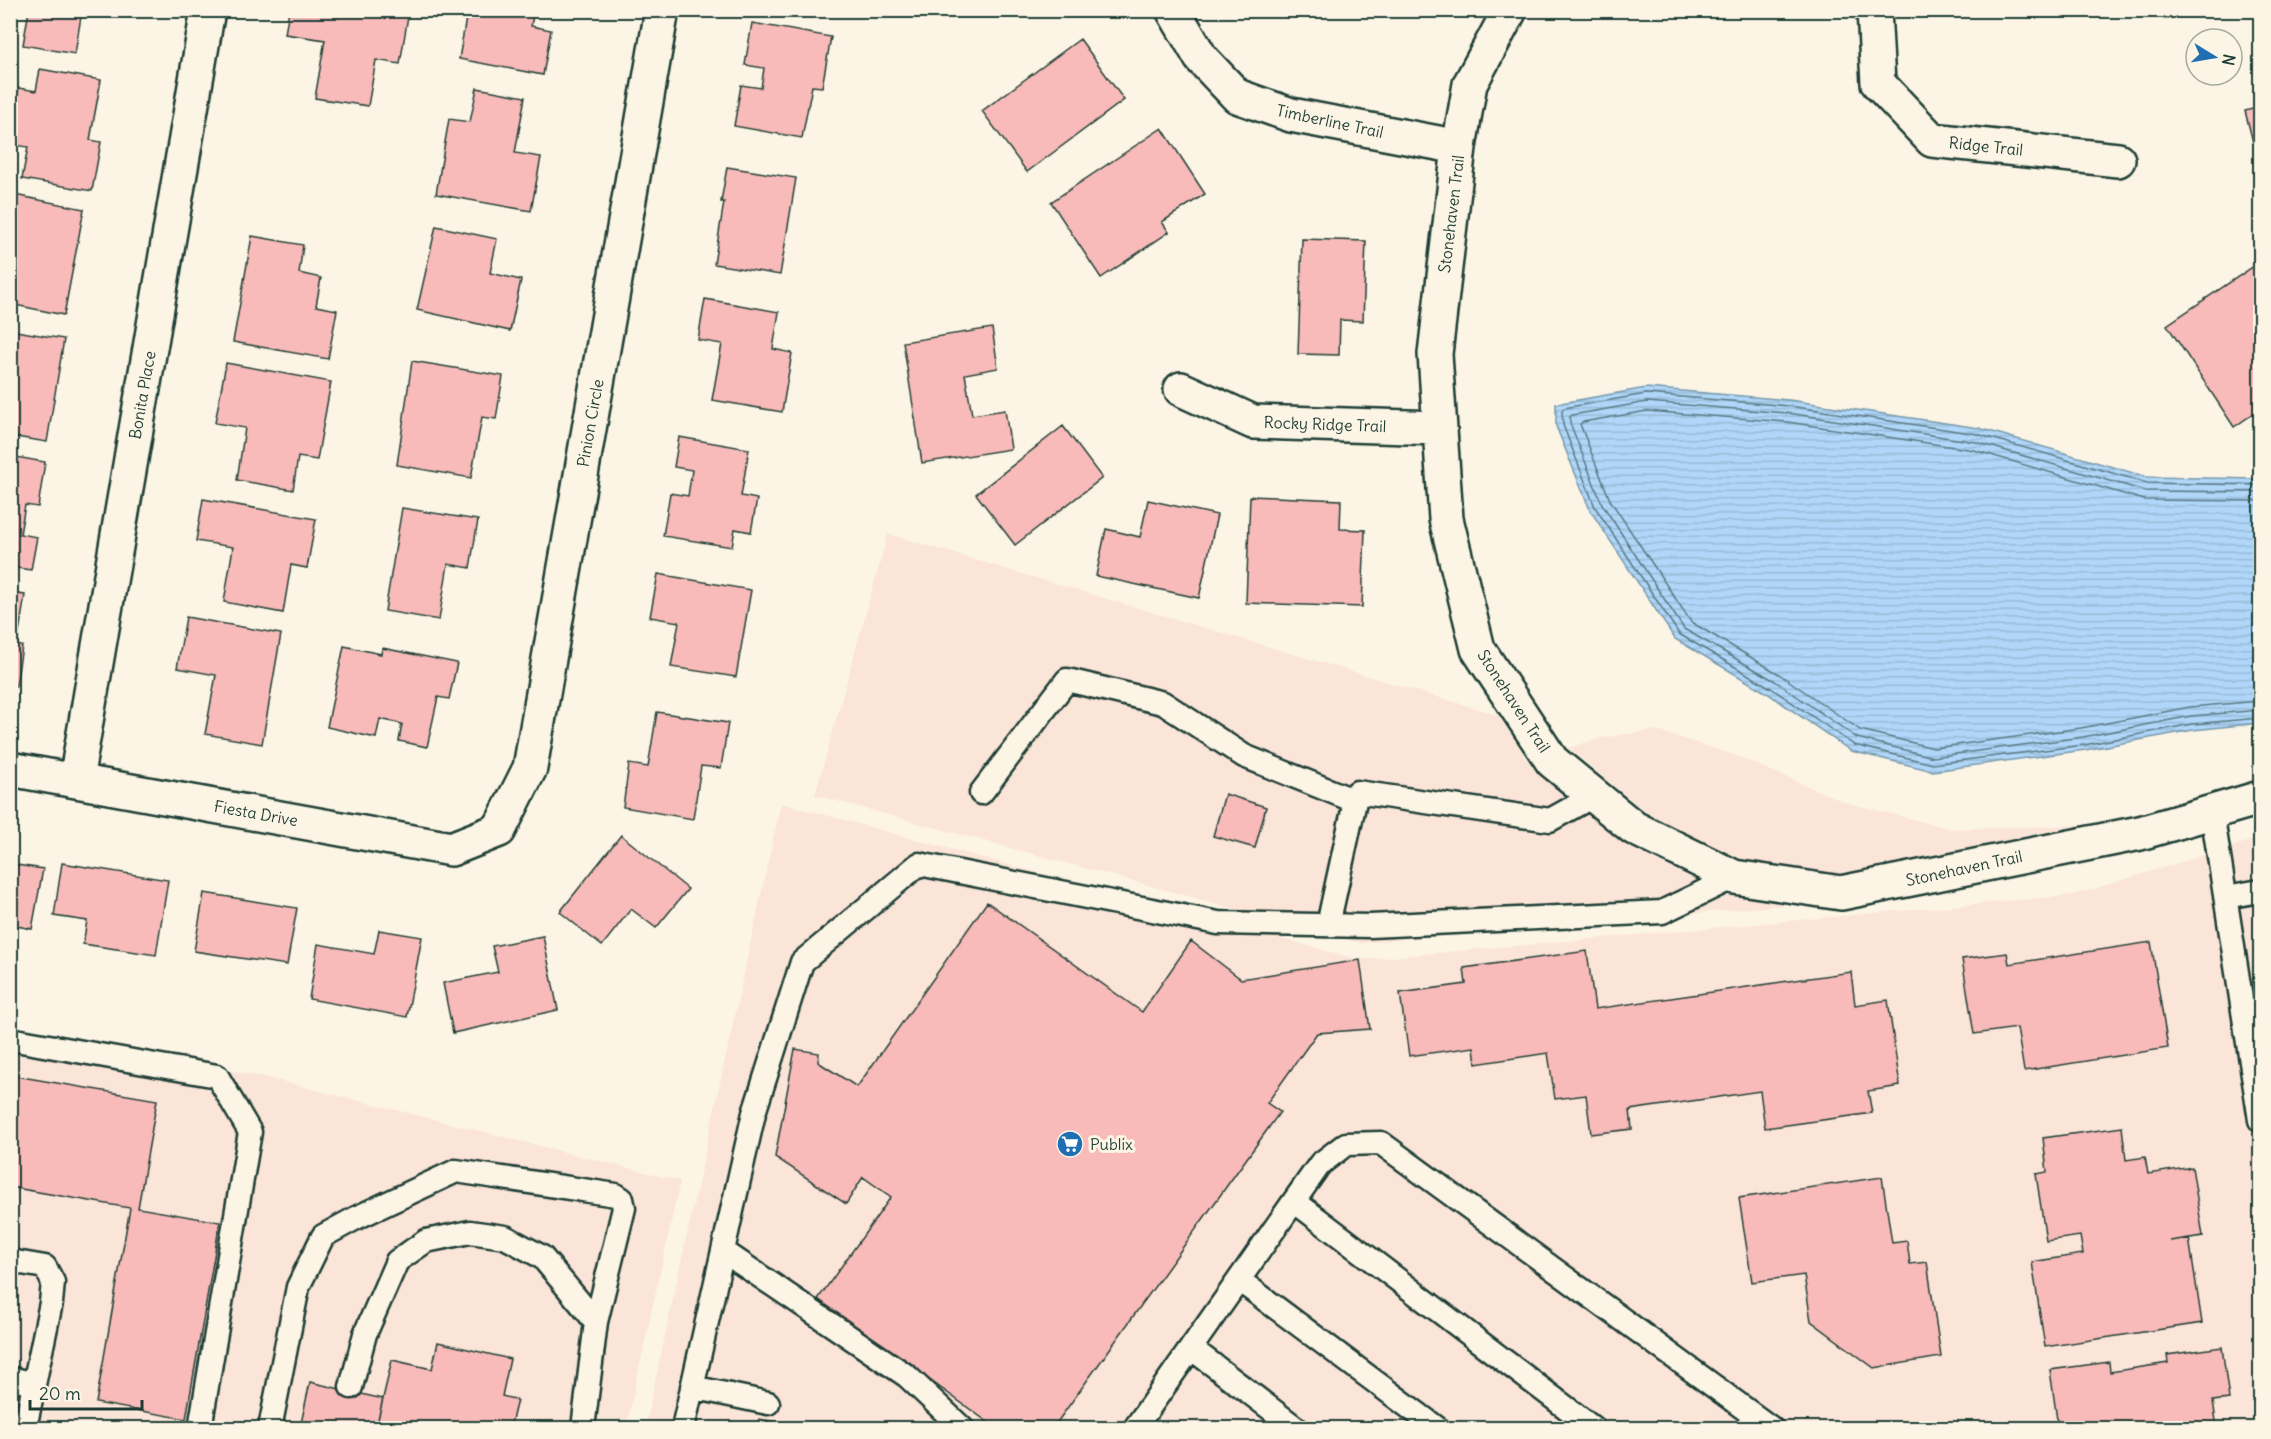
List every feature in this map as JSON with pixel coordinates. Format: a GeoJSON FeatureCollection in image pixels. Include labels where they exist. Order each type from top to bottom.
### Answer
{"type":"FeatureCollection","features":[{"type":"Feature","properties":{"kind":"street","name":"Bonita Place"},"geometry":{"type":"LineString","coordinates":[[76,780],[208,10]]}},
{"type":"Feature","properties":{"kind":"street","name":"Pinion Circle"},"geometry":{"type":"LineString","coordinates":[[499,830],[530,768],[662,10]]}},
{"type":"Feature","properties":{"kind":"street","name":"Timberline Trail"},"geometry":{"type":"LineString","coordinates":[[1173,10],[1201,58],[1237,96],[1291,116],[1459,147]]}},
{"type":"Feature","properties":{"kind":"street","name":"Stonehaven Trail"},"geometry":{"type":"LineString","coordinates":[[1510,10],[1470,84],[1459,147],[1435,354],[1439,428],[1446,519],[1478,649],[1552,761],[1634,828],[1734,877],[1841,893],[2139,832],[2260,798]]}},
{"type":"Feature","properties":{"kind":"street","name":"Ridge Trail"},"geometry":{"type":"LineString","coordinates":[[1874,10],[1878,83],[1932,140],[2118,160]]}},
{"type":"Feature","properties":{"kind":"street","name":"Rocky Ridge Trail"},"geometry":{"type":"LineString","coordinates":[[1181,389],[1253,422],[1439,428]]}},
{"type":"Feature","properties":{"kind":"street","name":"Fiesta Drive"},"geometry":{"type":"LineString","coordinates":[[10,770],[451,849],[499,830]]}},
{"type":"Feature","properties":{"kind":"lane"},"geometry":{"type":"LineString","coordinates":[[981,793],[1067,680],[1163,703],[1244,756],[1355,801]]}},
{"type":"Feature","properties":{"kind":"lane"},"geometry":{"type":"LineString","coordinates":[[1328,925],[1357,792],[1550,820],[1595,795]]}},
{"type":"Feature","properties":{"kind":"lane"},"geometry":{"type":"LineString","coordinates":[[2212,812],[2260,1120]]}},
{"type":"Feature","properties":{"kind":"lane"},"geometry":{"type":"LineString","coordinates":[[682,1428],[754,1113],[802,962],[919,864],[1218,923],[1370,926],[1662,912],[1734,877]]}},
{"type":"Feature","properties":{"kind":"lane"},"geometry":{"type":"LineString","coordinates":[[2226,897],[2260,891]]}},
{"type":"Feature","properties":{"kind":"lane"},"geometry":{"type":"LineString","coordinates":[[10,1039],[217,1076],[250,1132],[200,1428]]}},
{"type":"Feature","properties":{"kind":"lane"},"geometry":{"type":"LineString","coordinates":[[1138,1427],[1320,1164],[1346,1144],[1381,1143],[1771,1428]]}},
{"type":"Feature","properties":{"kind":"lane"},"geometry":{"type":"LineString","coordinates":[[270,1428],[298,1287],[323,1236],[456,1171],[616,1195],[622,1199],[624,1208],[596,1322],[583,1428]]}},
{"type":"Feature","properties":{"kind":"lane"},"geometry":{"type":"LineString","coordinates":[[1294,1201],[1593,1428]]}},
{"type":"Feature","properties":{"kind":"lane"},"geometry":{"type":"LineString","coordinates":[[351,1386],[365,1334],[397,1262],[426,1241],[470,1232],[505,1237],[542,1257],[596,1322]]}},
{"type":"Feature","properties":{"kind":"lane"},"geometry":{"type":"LineString","coordinates":[[723,1251],[907,1376],[962,1428]]}},
{"type":"Feature","properties":{"kind":"lane"},"geometry":{"type":"LineString","coordinates":[[10,1261],[45,1267],[53,1282],[51,1303],[25,1428]]}},
{"type":"Feature","properties":{"kind":"lane"},"geometry":{"type":"LineString","coordinates":[[1239,1280],[1437,1428]]}},
{"type":"Feature","properties":{"kind":"lane"},"geometry":{"type":"LineString","coordinates":[[1191,1348],[1296,1428]]}},
{"type":"Feature","properties":{"kind":"lane"},"geometry":{"type":"LineString","coordinates":[[10,1378],[34,1384]]}},
{"type":"Feature","properties":{"kind":"lane"},"geometry":{"type":"LineString","coordinates":[[692,1387],[768,1403]]}},
{"type":"Feature","properties":{"kind":"shaded area"},"geometry":{"type":"Polygon","coordinates":[[[888,534],[1498,715],[1534,770],[1625,845],[1724,894],[1786,905],[1361,943],[815,795],[888,534]]]}},
{"type":"Feature","properties":{"kind":"shaded area"},"geometry":{"type":"Polygon","coordinates":[[[1655,730],[1734,755],[1847,803],[1952,829],[2081,825],[1839,874],[1740,859],[1647,813],[1568,748],[1601,738],[1655,730]]]}},
{"type":"Feature","properties":{"kind":"shaded area"},"geometry":{"type":"Polygon","coordinates":[[[781,803],[1360,960],[2074,895],[2260,838],[2260,1428],[645,1428],[781,803]]]}},
{"type":"Feature","properties":{"kind":"shaded area"},"geometry":{"type":"Polygon","coordinates":[[[10,1031],[264,1077],[680,1181],[626,1428],[11,1428],[10,1031]]]}},
{"type":"Feature","properties":{"kind":"water"},"geometry":{"type":"Polygon","coordinates":[[[1646,388],[1789,400],[1979,428],[2147,477],[2260,479],[2260,723],[2193,730],[2085,750],[1933,771],[1851,751],[1767,693],[1675,639],[1590,510],[1556,426],[1556,404],[1646,388]]]}},
{"type":"Feature","properties":{"kind":"building"},"geometry":{"type":"Polygon","coordinates":[[[29,10],[82,10],[75,54],[23,45],[29,10]]]}},
{"type":"Feature","properties":{"kind":"building"},"geometry":{"type":"Polygon","coordinates":[[[289,10],[409,10],[400,64],[376,60],[368,106],[315,98],[325,40],[285,34],[289,10]]]}},
{"type":"Feature","properties":{"kind":"building"},"geometry":{"type":"Polygon","coordinates":[[[481,10],[534,10],[531,26],[551,30],[543,75],[459,59],[467,12],[480,14],[481,10]]]}},
{"type":"Feature","properties":{"kind":"building"},"geometry":{"type":"Polygon","coordinates":[[[752,23],[831,37],[822,87],[812,86],[802,138],[734,126],[741,85],[761,88],[764,68],[745,65],[752,23]]]}},
{"type":"Feature","properties":{"kind":"building"},"geometry":{"type":"Polygon","coordinates":[[[1080,39],[1124,100],[1027,172],[982,111],[1080,39]]]}},
{"type":"Feature","properties":{"kind":"building"},"geometry":{"type":"Polygon","coordinates":[[[40,69],[101,80],[90,140],[101,142],[92,191],[22,179],[28,147],[10,144],[10,133],[19,88],[36,91],[40,69]]]}},
{"type":"Feature","properties":{"kind":"building"},"geometry":{"type":"Polygon","coordinates":[[[477,88],[525,97],[515,153],[541,157],[531,211],[436,194],[449,119],[470,122],[477,88]]]}},
{"type":"Feature","properties":{"kind":"building"},"geometry":{"type":"Polygon","coordinates":[[[2260,107],[2260,169],[2245,111],[2260,107]]]}},
{"type":"Feature","properties":{"kind":"building"},"geometry":{"type":"Polygon","coordinates":[[[1162,128],[1205,194],[1162,222],[1169,232],[1101,278],[1051,202],[1162,128]]]}},
{"type":"Feature","properties":{"kind":"building"},"geometry":{"type":"Polygon","coordinates":[[[727,167],[796,178],[780,275],[714,264],[727,167]]]}},
{"type":"Feature","properties":{"kind":"building"},"geometry":{"type":"Polygon","coordinates":[[[10,194],[84,209],[64,315],[10,304],[10,194]]]}},
{"type":"Feature","properties":{"kind":"building"},"geometry":{"type":"Polygon","coordinates":[[[436,226],[497,239],[490,273],[521,280],[510,331],[417,310],[436,226]]]}},
{"type":"Feature","properties":{"kind":"building"},"geometry":{"type":"Polygon","coordinates":[[[252,236],[303,245],[299,273],[321,278],[316,306],[337,310],[328,359],[233,342],[252,236]]]}},
{"type":"Feature","properties":{"kind":"building"},"geometry":{"type":"Polygon","coordinates":[[[1302,239],[1366,241],[1363,321],[1340,320],[1339,355],[1298,354],[1302,239]]]}},
{"type":"Feature","properties":{"kind":"building"},"geometry":{"type":"Polygon","coordinates":[[[2260,262],[2260,409],[2234,427],[2167,325],[2260,262]]]}},
{"type":"Feature","properties":{"kind":"building"},"geometry":{"type":"Polygon","coordinates":[[[705,299],[779,312],[773,349],[792,353],[782,412],[712,400],[722,344],[698,340],[705,299]]]}},
{"type":"Feature","properties":{"kind":"building"},"geometry":{"type":"Polygon","coordinates":[[[992,328],[998,368],[965,374],[972,415],[1005,410],[1011,449],[922,463],[903,342],[992,328]]]}},
{"type":"Feature","properties":{"kind":"building"},"geometry":{"type":"Polygon","coordinates":[[[10,330],[64,339],[47,442],[10,436],[10,330]]]}},
{"type":"Feature","properties":{"kind":"building"},"geometry":{"type":"Polygon","coordinates":[[[412,361],[503,376],[496,419],[482,417],[471,478],[397,465],[412,361]]]}},
{"type":"Feature","properties":{"kind":"building"},"geometry":{"type":"Polygon","coordinates":[[[226,363],[331,382],[317,460],[298,457],[293,490],[237,480],[245,428],[215,423],[226,363]]]}},
{"type":"Feature","properties":{"kind":"building"},"geometry":{"type":"Polygon","coordinates":[[[1063,426],[1102,478],[1015,545],[976,494],[1063,426]]]}},
{"type":"Feature","properties":{"kind":"building"},"geometry":{"type":"Polygon","coordinates":[[[679,437],[749,449],[741,496],[757,499],[751,532],[735,529],[732,547],[663,536],[670,493],[688,496],[692,470],[674,467],[679,437]]]}},
{"type":"Feature","properties":{"kind":"building"},"geometry":{"type":"Polygon","coordinates":[[[10,456],[45,462],[38,507],[25,505],[20,534],[37,537],[31,570],[10,567],[10,456]]]}},
{"type":"Feature","properties":{"kind":"building"},"geometry":{"type":"Polygon","coordinates":[[[1250,496],[1341,500],[1340,529],[1365,530],[1362,607],[1246,603],[1250,496]]]}},
{"type":"Feature","properties":{"kind":"building"},"geometry":{"type":"Polygon","coordinates":[[[203,499],[316,519],[307,568],[291,565],[283,613],[224,602],[233,547],[196,541],[203,499]]]}},
{"type":"Feature","properties":{"kind":"building"},"geometry":{"type":"Polygon","coordinates":[[[1148,500],[1217,515],[1199,598],[1096,576],[1106,529],[1140,537],[1148,500]]]}},
{"type":"Feature","properties":{"kind":"building"},"geometry":{"type":"Polygon","coordinates":[[[402,508],[478,520],[470,568],[448,564],[439,620],[385,611],[402,508]]]}},
{"type":"Feature","properties":{"kind":"building"},"geometry":{"type":"Polygon","coordinates":[[[658,574],[751,590],[736,677],[671,667],[679,622],[650,617],[658,574]]]}},
{"type":"Feature","properties":{"kind":"building"},"geometry":{"type":"Polygon","coordinates":[[[10,593],[25,595],[17,645],[22,646],[16,687],[10,686],[10,593]]]}},
{"type":"Feature","properties":{"kind":"building"},"geometry":{"type":"Polygon","coordinates":[[[186,617],[281,634],[262,744],[205,734],[216,675],[177,668],[186,617]]]}},
{"type":"Feature","properties":{"kind":"building"},"geometry":{"type":"Polygon","coordinates":[[[344,646],[381,654],[382,648],[457,663],[449,699],[438,697],[427,747],[399,741],[402,724],[380,719],[376,738],[327,727],[344,646]]]}},
{"type":"Feature","properties":{"kind":"building"},"geometry":{"type":"Polygon","coordinates":[[[657,712],[728,723],[721,768],[701,766],[693,819],[623,807],[629,764],[648,767],[657,712]]]}},
{"type":"Feature","properties":{"kind":"building"},"geometry":{"type":"Polygon","coordinates":[[[1225,794],[1266,807],[1255,848],[1213,836],[1225,794]]]}},
{"type":"Feature","properties":{"kind":"building"},"geometry":{"type":"Polygon","coordinates":[[[621,835],[688,889],[656,928],[631,909],[602,946],[560,912],[621,835]]]}},
{"type":"Feature","properties":{"kind":"building"},"geometry":{"type":"Polygon","coordinates":[[[62,863],[168,880],[156,955],[83,944],[87,921],[54,916],[62,863]]]}},
{"type":"Feature","properties":{"kind":"building"},"geometry":{"type":"Polygon","coordinates":[[[10,864],[43,869],[32,929],[12,925],[10,934],[10,864]]]}},
{"type":"Feature","properties":{"kind":"building"},"geometry":{"type":"Polygon","coordinates":[[[204,893],[297,908],[287,965],[194,951],[204,893]]]}},
{"type":"Feature","properties":{"kind":"building"},"geometry":{"type":"Polygon","coordinates":[[[987,902],[1142,1012],[1191,941],[1241,979],[1360,960],[1370,1029],[1317,1033],[1267,1103],[1280,1112],[1053,1428],[996,1428],[818,1299],[891,1197],[863,1177],[846,1204],[775,1157],[795,1049],[819,1053],[818,1062],[857,1087],[987,902]]]}},
{"type":"Feature","properties":{"kind":"building"},"geometry":{"type":"Polygon","coordinates":[[[379,930],[422,937],[407,1017],[309,999],[318,944],[374,954],[379,930]]]}},
{"type":"Feature","properties":{"kind":"building"},"geometry":{"type":"Polygon","coordinates":[[[543,936],[558,1010],[453,1033],[443,983],[498,972],[492,946],[543,936]]]}},
{"type":"Feature","properties":{"kind":"building"},"geometry":{"type":"Polygon","coordinates":[[[2151,942],[2168,1048],[2024,1071],[2017,1028],[1974,1034],[1962,959],[2007,953],[2009,964],[2151,942]]]}},
{"type":"Feature","properties":{"kind":"building"},"geometry":{"type":"Polygon","coordinates":[[[1587,951],[1595,1009],[1851,972],[1855,1005],[1888,1000],[1900,1086],[1868,1091],[1872,1113],[1765,1128],[1760,1091],[1630,1110],[1632,1129],[1591,1134],[1586,1095],[1555,1099],[1548,1053],[1476,1064],[1474,1047],[1409,1056],[1400,993],[1466,984],[1464,968],[1587,951]]]}},
{"type":"Feature","properties":{"kind":"building"},"geometry":{"type":"Polygon","coordinates":[[[10,1075],[157,1100],[138,1208],[220,1222],[186,1419],[96,1403],[130,1208],[10,1187],[10,1075]]]}},
{"type":"Feature","properties":{"kind":"building"},"geometry":{"type":"Polygon","coordinates":[[[2122,1127],[2126,1160],[2145,1157],[2148,1174],[2192,1167],[2203,1236],[2189,1238],[2202,1323],[2045,1347],[2032,1262],[2083,1254],[2080,1236],[2046,1241],[2036,1174],[2047,1172],[2043,1138],[2122,1127]]]}},
{"type":"Feature","properties":{"kind":"building"},"geometry":{"type":"Polygon","coordinates":[[[1882,1177],[1892,1243],[1907,1241],[1910,1264],[1927,1262],[1941,1357],[1874,1368],[1811,1321],[1804,1275],[1752,1282],[1739,1198],[1882,1177]]]}},
{"type":"Feature","properties":{"kind":"building"},"geometry":{"type":"Polygon","coordinates":[[[438,1342],[510,1359],[502,1396],[517,1400],[510,1428],[376,1428],[392,1360],[432,1369],[438,1342]]]}},
{"type":"Feature","properties":{"kind":"building"},"geometry":{"type":"Polygon","coordinates":[[[2222,1347],[2229,1399],[2213,1401],[2217,1428],[2076,1428],[2075,1424],[2058,1427],[2050,1370],[2109,1362],[2110,1372],[2168,1363],[2167,1355],[2222,1347]]]}},
{"type":"Feature","properties":{"kind":"building"},"geometry":{"type":"Polygon","coordinates":[[[310,1382],[383,1399],[376,1428],[300,1428],[310,1382]]]}},
{"type":"Feature","properties":{"kind":"building"},"geometry":{"type":"Polygon","coordinates":[[[759,1419],[813,1428],[757,1428],[759,1419]]]}},
{"type":"Feature","properties":{"kind":"place","name":"Publix"},"geometry":{"type":"Point","coordinates":[1070,1144]}}]}
